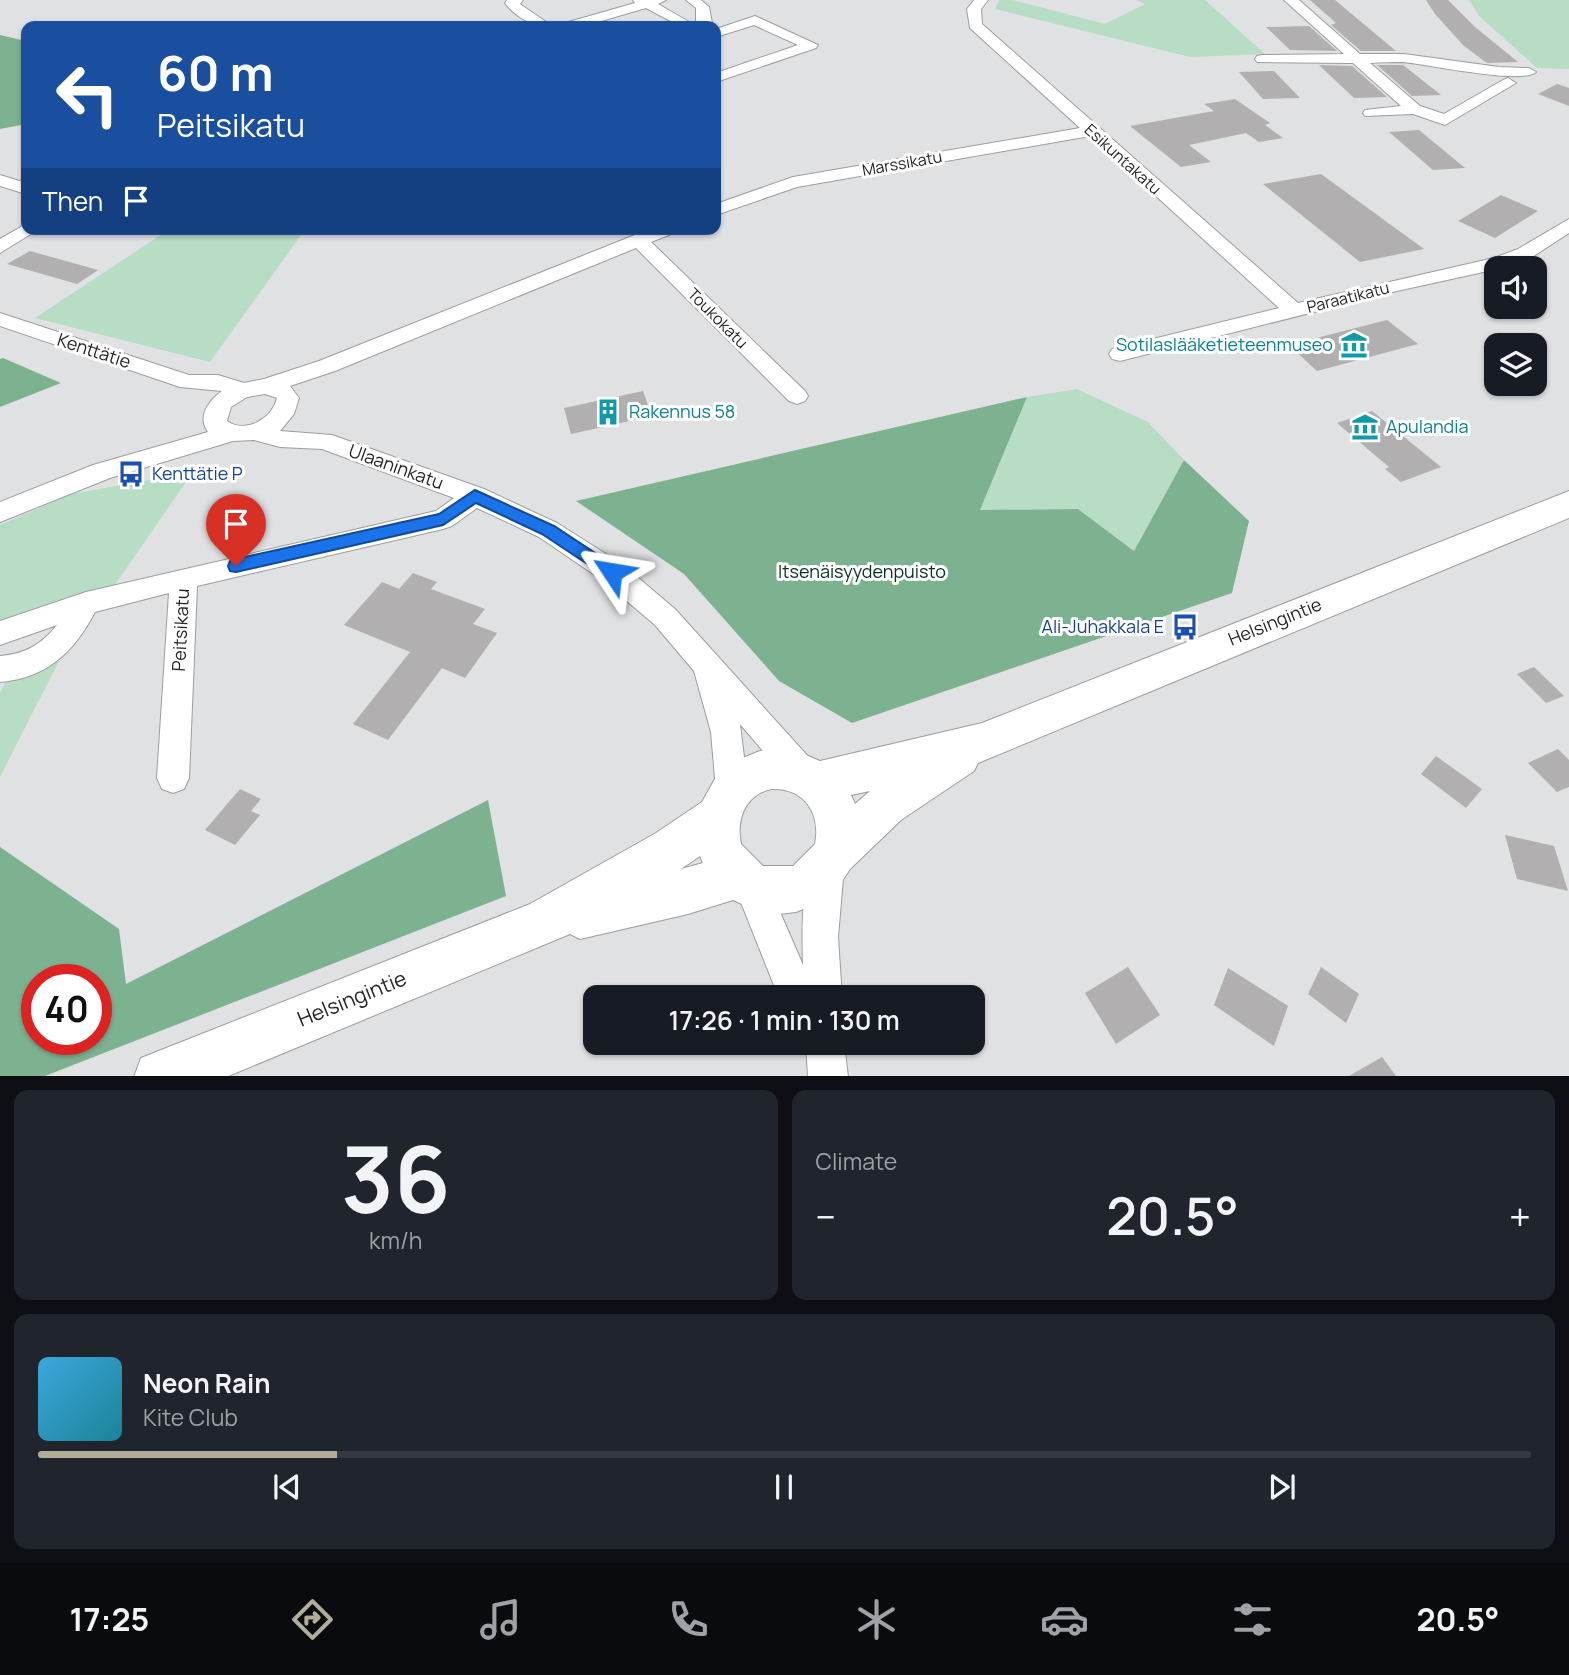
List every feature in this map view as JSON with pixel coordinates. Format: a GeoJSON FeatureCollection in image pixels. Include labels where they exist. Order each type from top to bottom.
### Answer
{"type":"FeatureCollection","features":[{"type":"Feature","properties":{"kind":"main road","name":"Helsingintie"},"geometry":{"type":"LineString","coordinates":[[809,778],[983,742],[1569,504]]}},
{"type":"Feature","properties":{"kind":"main road","name":"Helsingintie"},"geometry":{"type":"LineString","coordinates":[[831,860],[886,805],[983,742]]}},
{"type":"Feature","properties":{"kind":"main road"},"geometry":{"type":"LineString","coordinates":[[772,769],[809,778],[827,793],[839,822],[839,838],[831,860],[815,879],[784,891],[767,890],[744,881],[726,864],[719,849],[725,803],[750,776],[772,769]]}},
{"type":"Feature","properties":{"kind":"main road","name":"Helsingintie"},"geometry":{"type":"LineString","coordinates":[[160,1076],[545,922],[672,849],[725,803]]}},
{"type":"Feature","properties":{"kind":"main road","name":"Helsingintie"},"geometry":{"type":"LineString","coordinates":[[545,922],[744,881]]}},
{"type":"Feature","properties":{"kind":"street"},"geometry":{"type":"LineString","coordinates":[[516,0],[512,3],[515,7],[537,21]]}},
{"type":"Feature","properties":{"kind":"street"},"geometry":{"type":"LineString","coordinates":[[693,0],[702,7],[705,21]]}},
{"type":"Feature","properties":{"kind":"street","name":"Esikuntakatu"},"geometry":{"type":"LineString","coordinates":[[981,0],[974,9],[975,25],[1293,310]]}},
{"type":"Feature","properties":{"kind":"street"},"geometry":{"type":"LineString","coordinates":[[1291,0],[1414,109],[1445,120],[1508,83]]}},
{"type":"Feature","properties":{"kind":"street"},"geometry":{"type":"LineString","coordinates":[[586,21],[649,1],[683,21]]}},
{"type":"Feature","properties":{"kind":"street"},"geometry":{"type":"LineString","coordinates":[[721,31],[755,20],[810,45],[763,66],[721,77]]}},
{"type":"Feature","properties":{"kind":"street"},"geometry":{"type":"LineString","coordinates":[[726,46],[763,66]]}},
{"type":"Feature","properties":{"kind":"street"},"geometry":{"type":"LineString","coordinates":[[1262,59],[1353,56],[1404,58],[1499,71],[1529,72]]}},
{"type":"Feature","properties":{"kind":"street"},"geometry":{"type":"LineString","coordinates":[[1371,113],[1414,109]]}},
{"type":"Feature","properties":{"kind":"street","name":"Marssikatu"},"geometry":{"type":"LineString","coordinates":[[721,207],[793,182],[1092,131]]}},
{"type":"Feature","properties":{"kind":"street"},"geometry":{"type":"LineString","coordinates":[[0,180],[21,186]]}},
{"type":"Feature","properties":{"kind":"street","name":"Paraatikatu"},"geometry":{"type":"LineString","coordinates":[[1120,354],[1293,310],[1355,290],[1499,263],[1525,253],[1569,225]]}},
{"type":"Feature","properties":{"kind":"street"},"geometry":{"type":"LineString","coordinates":[[0,247],[21,234]]}},
{"type":"Feature","properties":{"kind":"street"},"geometry":{"type":"LineString","coordinates":[[228,424],[222,403],[242,390],[266,386],[327,366],[653,235]]}},
{"type":"Feature","properties":{"kind":"street","name":"Toukokatu"},"geometry":{"type":"LineString","coordinates":[[639,241],[797,396]]}},
{"type":"Feature","properties":{"kind":"street","name":"Kenttätie"},"geometry":{"type":"LineString","coordinates":[[0,320],[188,382],[218,382],[242,390]]}},
{"type":"Feature","properties":{"kind":"street"},"geometry":{"type":"LineString","coordinates":[[0,512],[228,424],[266,427],[327,366]]}},
{"type":"Feature","properties":{"kind":"street"},"geometry":{"type":"LineString","coordinates":[[188,382],[191,391],[228,424],[280,439],[324,441]]}},
{"type":"Feature","properties":{"kind":"street"},"geometry":{"type":"LineString","coordinates":[[266,386],[284,392],[286,405],[324,441]]}},
{"type":"Feature","properties":{"kind":"street"},"geometry":{"type":"LineString","coordinates":[[102,471],[132,463],[228,424]]}},
{"type":"Feature","properties":{"kind":"street","name":"Ulaaninkatu"},"geometry":{"type":"LineString","coordinates":[[324,441],[475,496],[548,530],[612,572],[665,617],[809,778]]}},
{"type":"Feature","properties":{"kind":"street","name":"Peitsikatu"},"geometry":{"type":"LineString","coordinates":[[173,778],[184,578],[443,519],[475,496]]}},
{"type":"Feature","properties":{"kind":"street"},"geometry":{"type":"LineString","coordinates":[[0,633],[86,603],[184,578]]}},
{"type":"Feature","properties":{"kind":"street"},"geometry":{"type":"LineString","coordinates":[[0,669],[18,669],[53,652],[71,631],[86,603]]}},
{"type":"Feature","properties":{"kind":"street","name":"Ulaaninkatu"},"geometry":{"type":"LineString","coordinates":[[704,662],[727,732],[725,803]]}},
{"type":"Feature","properties":{"kind":"street"},"geometry":{"type":"LineString","coordinates":[[822,985],[820,937],[831,860]]}},
{"type":"Feature","properties":{"kind":"street"},"geometry":{"type":"LineString","coordinates":[[744,881],[792,985]]}},
{"type":"Feature","properties":{"kind":"green space"},"geometry":{"type":"Polygon","coordinates":[[[999,0],[1013,0],[1105,24],[1145,4],[1136,0],[1205,0],[1265,54],[1190,57],[995,9],[999,0]]]}},
{"type":"Feature","properties":{"kind":"green space"},"geometry":{"type":"Polygon","coordinates":[[[1469,0],[1569,0],[1569,69],[1537,68],[1479,16],[1469,0]]]}},
{"type":"Feature","properties":{"kind":"green space"},"geometry":{"type":"Polygon","coordinates":[[[0,35],[21,40],[21,125],[0,129],[0,35]]]}},
{"type":"Feature","properties":{"kind":"green space"},"geometry":{"type":"Polygon","coordinates":[[[161,235],[301,235],[210,362],[35,318],[161,235]]]}},
{"type":"Feature","properties":{"kind":"green space"},"geometry":{"type":"Polygon","coordinates":[[[0,359],[61,383],[0,407],[0,359]]]}},
{"type":"Feature","properties":{"kind":"green space"},"geometry":{"type":"Polygon","coordinates":[[[1077,389],[1148,422],[1184,460],[1134,551],[1078,509],[980,510],[1027,397],[1077,389]]]}},
{"type":"Feature","properties":{"kind":"green space","name":"Itsenäisyydenpuisto"},"geometry":{"type":"Polygon","coordinates":[[[1027,397],[980,510],[1078,509],[1134,551],[1184,460],[1249,521],[1232,593],[852,723],[779,681],[684,574],[576,501],[1027,397]]]}},
{"type":"Feature","properties":{"kind":"green space"},"geometry":{"type":"Polygon","coordinates":[[[193,472],[112,589],[0,624],[0,525],[71,494],[193,472]]]}},
{"type":"Feature","properties":{"kind":"green space"},"geometry":{"type":"Polygon","coordinates":[[[61,657],[0,777],[0,693],[5,683],[61,657]]]}},
{"type":"Feature","properties":{"kind":"green space"},"geometry":{"type":"Polygon","coordinates":[[[488,800],[506,896],[112,1050],[112,964],[21,964],[21,1055],[99,1055],[45,1076],[0,1076],[0,847],[119,929],[126,984],[488,800]]]}},
{"type":"Feature","properties":{"kind":"building"},"geometry":{"type":"Polygon","coordinates":[[[1310,0],[1335,0],[1396,51],[1361,51],[1331,25],[1336,23],[1310,0]]]}},
{"type":"Feature","properties":{"kind":"building"},"geometry":{"type":"Polygon","coordinates":[[[1426,0],[1448,0],[1475,27],[1518,62],[1487,63],[1464,46],[1426,0]]]}},
{"type":"Feature","properties":{"kind":"building"},"geometry":{"type":"Polygon","coordinates":[[[1309,26],[1337,51],[1290,50],[1266,27],[1309,26]]]}},
{"type":"Feature","properties":{"kind":"building"},"geometry":{"type":"Polygon","coordinates":[[[1319,65],[1352,66],[1387,97],[1354,98],[1319,65]]]}},
{"type":"Feature","properties":{"kind":"building"},"geometry":{"type":"Polygon","coordinates":[[[1377,65],[1403,65],[1441,95],[1412,96],[1377,65]]]}},
{"type":"Feature","properties":{"kind":"building"},"geometry":{"type":"Polygon","coordinates":[[[1274,71],[1300,98],[1263,99],[1239,72],[1274,71]]]}},
{"type":"Feature","properties":{"kind":"building"},"geometry":{"type":"Polygon","coordinates":[[[1557,84],[1569,88],[1569,106],[1538,94],[1557,84]]]}},
{"type":"Feature","properties":{"kind":"building"},"geometry":{"type":"Polygon","coordinates":[[[1235,99],[1270,123],[1265,125],[1283,138],[1259,142],[1246,133],[1189,145],[1211,162],[1181,167],[1130,126],[1214,111],[1204,104],[1235,99]]]}},
{"type":"Feature","properties":{"kind":"building"},"geometry":{"type":"Polygon","coordinates":[[[1419,130],[1465,168],[1433,170],[1389,132],[1419,130]]]}},
{"type":"Feature","properties":{"kind":"building"},"geometry":{"type":"Polygon","coordinates":[[[1321,174],[1424,249],[1360,262],[1263,184],[1321,174]]]}},
{"type":"Feature","properties":{"kind":"building"},"geometry":{"type":"Polygon","coordinates":[[[1501,195],[1538,211],[1495,238],[1458,221],[1501,195]]]}},
{"type":"Feature","properties":{"kind":"building"},"geometry":{"type":"Polygon","coordinates":[[[30,251],[98,270],[77,284],[7,264],[30,251]]]}},
{"type":"Feature","properties":{"kind":"building"},"geometry":{"type":"Polygon","coordinates":[[[1387,320],[1418,344],[1317,371],[1289,345],[1387,320]]]}},
{"type":"Feature","properties":{"kind":"building","name":"Rakennus 58"},"geometry":{"type":"Polygon","coordinates":[[[643,391],[652,416],[571,434],[564,408],[643,391]]]}},
{"type":"Feature","properties":{"kind":"building"},"geometry":{"type":"Polygon","coordinates":[[[1372,411],[1441,467],[1401,482],[1385,469],[1389,467],[1337,423],[1372,411]]]}},
{"type":"Feature","properties":{"kind":"building"},"geometry":{"type":"Polygon","coordinates":[[[413,573],[437,582],[431,589],[485,609],[473,624],[497,633],[465,678],[442,668],[388,740],[353,724],[410,652],[344,625],[382,582],[399,589],[413,573]]]}},
{"type":"Feature","properties":{"kind":"building"},"geometry":{"type":"Polygon","coordinates":[[[1534,667],[1564,696],[1546,703],[1517,674],[1534,667]]]}},
{"type":"Feature","properties":{"kind":"building"},"geometry":{"type":"Polygon","coordinates":[[[1558,749],[1569,760],[1569,787],[1557,792],[1528,763],[1558,749]]]}},
{"type":"Feature","properties":{"kind":"building"},"geometry":{"type":"Polygon","coordinates":[[[1436,756],[1482,789],[1466,808],[1421,774],[1436,756]]]}},
{"type":"Feature","properties":{"kind":"building"},"geometry":{"type":"Polygon","coordinates":[[[240,789],[261,799],[251,811],[260,815],[235,845],[205,830],[240,789]]]}},
{"type":"Feature","properties":{"kind":"building"},"geometry":{"type":"Polygon","coordinates":[[[1505,835],[1554,846],[1568,891],[1517,879],[1505,835]]]}},
{"type":"Feature","properties":{"kind":"building"},"geometry":{"type":"Polygon","coordinates":[[[1128,967],[1160,1015],[1116,1044],[1085,993],[1128,967]]]}},
{"type":"Feature","properties":{"kind":"building"},"geometry":{"type":"Polygon","coordinates":[[[1321,967],[1359,994],[1346,1023],[1308,994],[1321,967]]]}},
{"type":"Feature","properties":{"kind":"building"},"geometry":{"type":"Polygon","coordinates":[[[1228,968],[1288,1006],[1274,1046],[1214,1005],[1228,968]]]}},
{"type":"Feature","properties":{"kind":"building"},"geometry":{"type":"Polygon","coordinates":[[[1382,1057],[1396,1076],[1349,1076],[1382,1057]]]}},
{"type":"Feature","properties":{"kind":"place","name":"Sotilaslääketieteenmuseo"},"geometry":{"type":"Point","coordinates":[1354,345]}},
{"type":"Feature","properties":{"kind":"place","name":"Rakennus 58"},"geometry":{"type":"Point","coordinates":[608,412]}},
{"type":"Feature","properties":{"kind":"place","name":"Apulandia"},"geometry":{"type":"Point","coordinates":[1365,427]}},
{"type":"Feature","properties":{"kind":"place","name":"Kenttätie P"},"geometry":{"type":"Point","coordinates":[131,474]}},
{"type":"Feature","properties":{"kind":"place","name":"Ali-Juhakkala E"},"geometry":{"type":"Point","coordinates":[1185,627]}},
{"type":"Feature","properties":{"kind":"route"},"geometry":{"type":"LineString","coordinates":[[236,566],[443,519],[475,496],[548,530],[612,572]]}}]}
